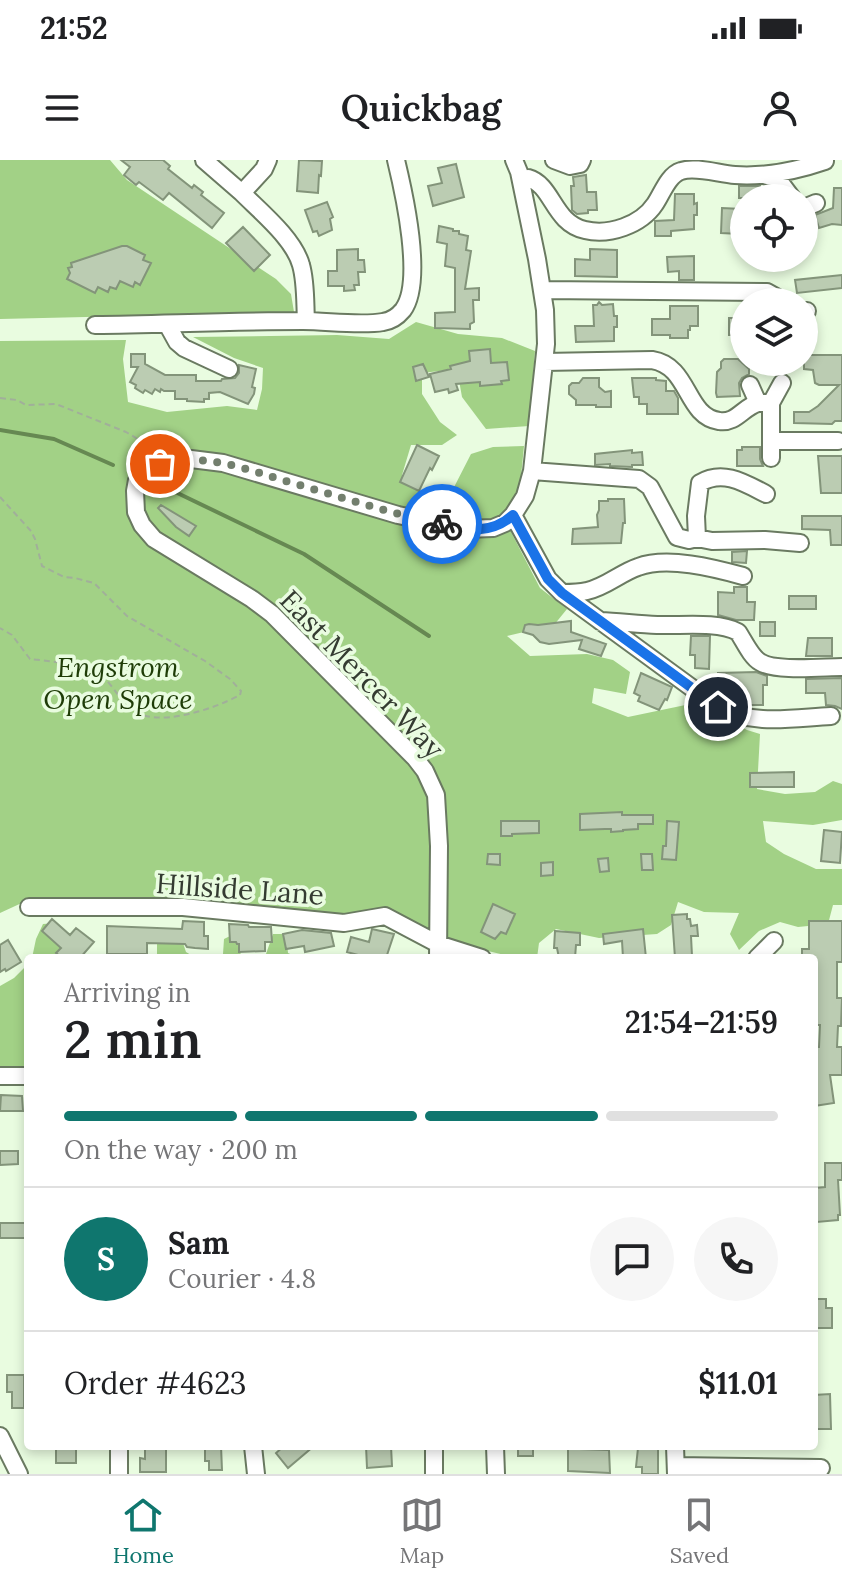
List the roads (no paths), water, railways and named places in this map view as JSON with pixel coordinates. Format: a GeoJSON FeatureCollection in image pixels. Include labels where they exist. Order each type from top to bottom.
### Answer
{"type":"FeatureCollection","features":[{"type":"Feature","properties":{"kind":"street"},"geometry":{"type":"LineString","coordinates":[[204,160],[280,231],[301,261],[306,321]]}},
{"type":"Feature","properties":{"kind":"street"},"geometry":{"type":"LineString","coordinates":[[242,193],[264,169],[268,160]]}},
{"type":"Feature","properties":{"kind":"street"},"geometry":{"type":"LineString","coordinates":[[95,325],[384,322],[401,313],[411,287],[412,264],[404,195],[396,160]]}},
{"type":"Feature","properties":{"kind":"street"},"geometry":{"type":"LineString","coordinates":[[514,160],[521,181],[546,324],[532,471],[525,496],[513,515],[548,579],[598,621],[729,713],[758,720],[831,716]]}},
{"type":"Feature","properties":{"kind":"street"},"geometry":{"type":"LineString","coordinates":[[554,160],[570,166],[580,164],[582,160]]}},
{"type":"Feature","properties":{"kind":"street"},"geometry":{"type":"LineString","coordinates":[[767,176],[825,161]]}},
{"type":"Feature","properties":{"kind":"street"},"geometry":{"type":"LineString","coordinates":[[521,181],[528,178],[541,184],[553,204],[572,225],[597,231],[631,225],[646,215],[670,179],[683,169],[767,176],[777,178],[782,184]]}},
{"type":"Feature","properties":{"kind":"street"},"geometry":{"type":"LineString","coordinates":[[542,290],[730,292]]}},
{"type":"Feature","properties":{"kind":"street"},"geometry":{"type":"LineString","coordinates":[[167,324],[184,348],[229,369]]}},
{"type":"Feature","properties":{"kind":"street"},"geometry":{"type":"LineString","coordinates":[[544,362],[663,362],[676,373],[705,416],[722,422],[764,403],[782,383]]}},
{"type":"Feature","properties":{"kind":"street"},"geometry":{"type":"LineString","coordinates":[[750,385],[764,403],[771,458]]}},
{"type":"Feature","properties":{"kind":"street"},"geometry":{"type":"LineString","coordinates":[[771,441],[838,441]]}},
{"type":"Feature","properties":{"kind":"street","name":"East Mercer Way"},"geometry":{"type":"LineString","coordinates":[[438,951],[438,821],[436,795],[425,771],[272,614],[154,539],[136,512],[135,491],[142,474],[160,464],[191,459],[223,463],[398,515],[465,529],[493,528],[513,515]]}},
{"type":"Feature","properties":{"kind":"street"},"geometry":{"type":"LineString","coordinates":[[532,471],[639,479],[650,487],[677,537],[689,540],[800,543]]}},
{"type":"Feature","properties":{"kind":"street"},"geometry":{"type":"LineString","coordinates":[[697,538],[700,483],[716,477],[728,478],[766,494]]}},
{"type":"Feature","properties":{"kind":"street"},"geometry":{"type":"LineString","coordinates":[[562,593],[585,592],[640,566],[655,563],[698,566],[743,576]]}},
{"type":"Feature","properties":{"kind":"street"},"geometry":{"type":"LineString","coordinates":[[598,621],[735,629],[762,664],[774,667],[842,667]]}},
{"type":"Feature","properties":{"kind":"street","name":"Hillside Lane"},"geometry":{"type":"LineString","coordinates":[[29,907],[183,907],[344,923],[385,916],[438,951]]}},
{"type":"Feature","properties":{"kind":"street"},"geometry":{"type":"LineString","coordinates":[[761,954],[774,941]]}},
{"type":"Feature","properties":{"kind":"street"},"geometry":{"type":"LineString","coordinates":[[0,1076],[24,1076]]}},
{"type":"Feature","properties":{"kind":"street"},"geometry":{"type":"LineString","coordinates":[[0,1436],[19,1474]]}},
{"type":"Feature","properties":{"kind":"street"},"geometry":{"type":"LineString","coordinates":[[119,1450],[119,1474]]}},
{"type":"Feature","properties":{"kind":"street"},"geometry":{"type":"LineString","coordinates":[[253,1450],[256,1474]]}},
{"type":"Feature","properties":{"kind":"street"},"geometry":{"type":"LineString","coordinates":[[434,1450],[434,1474]]}},
{"type":"Feature","properties":{"kind":"street"},"geometry":{"type":"LineString","coordinates":[[495,1450],[496,1474]]}},
{"type":"Feature","properties":{"kind":"street"},"geometry":{"type":"LineString","coordinates":[[675,1450],[676,1470],[821,1468]]}},
{"type":"Feature","properties":{"kind":"waterway"},"geometry":{"type":"LineString","coordinates":[[0,430],[54,439],[113,465]]}},
{"type":"Feature","properties":{"kind":"waterway"},"geometry":{"type":"LineString","coordinates":[[167,488],[304,554],[429,636]]}},
{"type":"Feature","properties":{"kind":"park label","name":"Engstrom Open Space"},"geometry":{"type":"Point","coordinates":[118,683]}}]}
